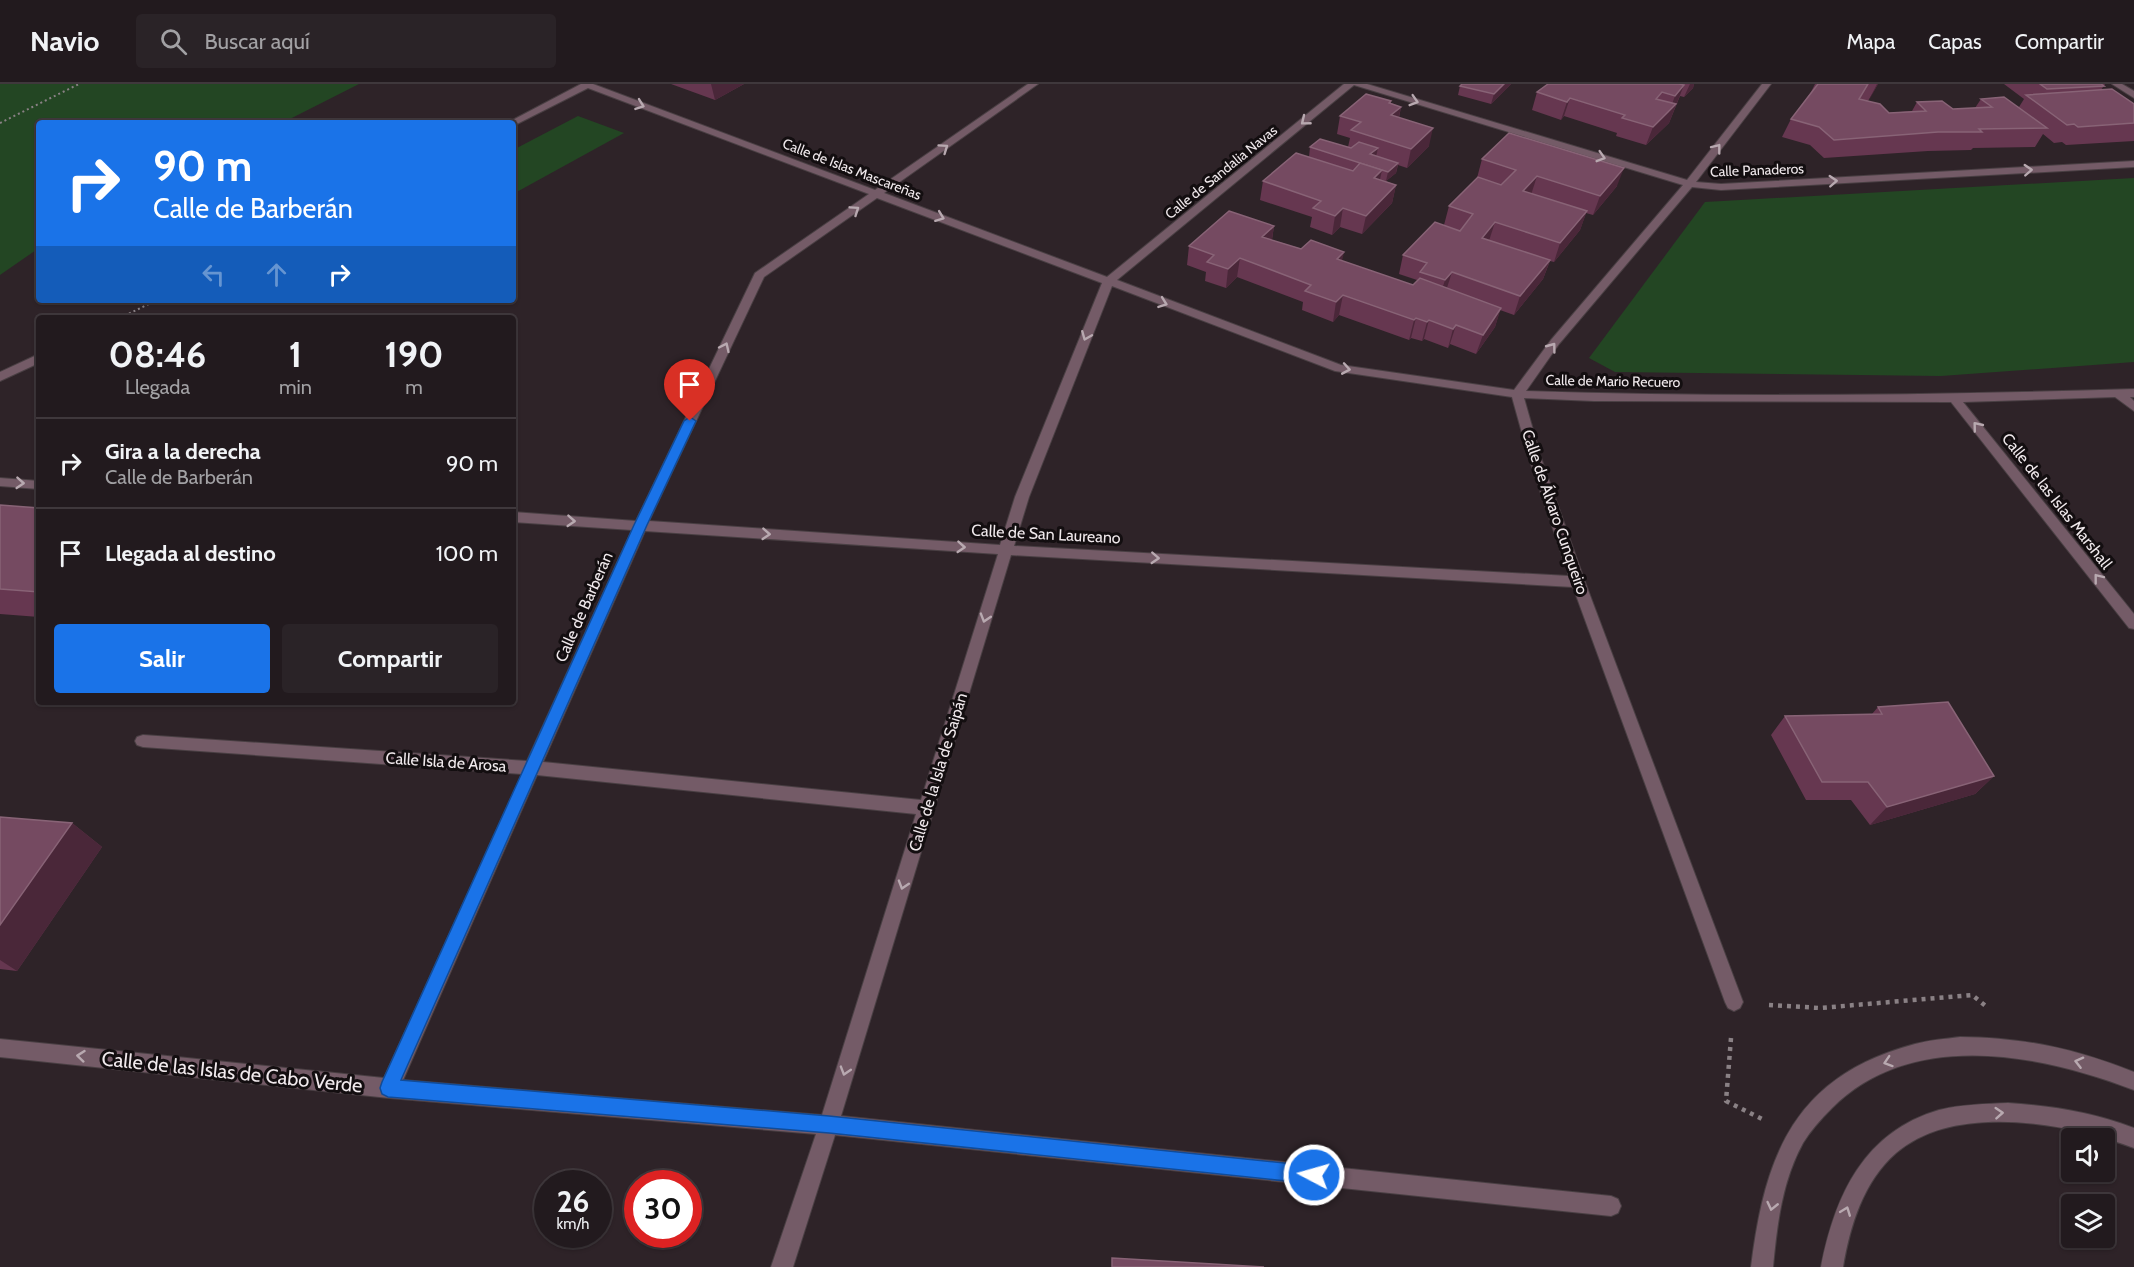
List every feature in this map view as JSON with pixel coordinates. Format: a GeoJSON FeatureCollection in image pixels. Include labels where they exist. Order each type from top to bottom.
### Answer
{"type":"FeatureCollection","features":[{"type":"Feature","properties":{"kind":"street","name":"Calle de Barberán"},"geometry":{"type":"LineString","coordinates":[[388,1088],[640,525],[759,275],[879,194],[1034,84]]}},
{"type":"Feature","properties":{"kind":"street","name":"Calle de Sandalia Navas"},"geometry":{"type":"LineString","coordinates":[[1108,282],[1350,84]]}},
{"type":"Feature","properties":{"kind":"street","name":"Calle Panaderos"},"geometry":{"type":"LineString","coordinates":[[1358,84],[1689,184],[1721,187],[2134,164]]}},
{"type":"Feature","properties":{"kind":"street"},"geometry":{"type":"LineString","coordinates":[[1517,394],[1555,342],[1689,184],[1767,84]]}},
{"type":"Feature","properties":{"kind":"street"},"geometry":{"type":"LineString","coordinates":[[2116,84],[2134,95]]}},
{"type":"Feature","properties":{"kind":"street","name":"Calle de Islas Mascareñas"},"geometry":{"type":"LineString","coordinates":[[586,85],[1108,282]]}},
{"type":"Feature","properties":{"kind":"street"},"geometry":{"type":"LineString","coordinates":[[516,121],[586,85]]}},
{"type":"Feature","properties":{"kind":"street","name":"Calle de Mario Recuero"},"geometry":{"type":"LineString","coordinates":[[1108,282],[1339,368],[1517,394],[1606,397],[1954,398],[2134,393]]}},
{"type":"Feature","properties":{"kind":"street","name":"Calle de la Isla de Saipán"},"geometry":{"type":"LineString","coordinates":[[782,1267],[829,1125],[1022,497],[1108,282]]}},
{"type":"Feature","properties":{"kind":"street"},"geometry":{"type":"LineString","coordinates":[[0,377],[36,359]]}},
{"type":"Feature","properties":{"kind":"street","name":"Calle de Álvaro Cunqueiro"},"geometry":{"type":"LineString","coordinates":[[1517,394],[1534,458],[1578,582],[1734,1002]]}},
{"type":"Feature","properties":{"kind":"street"},"geometry":{"type":"LineString","coordinates":[[2119,394],[2134,407]]}},
{"type":"Feature","properties":{"kind":"street","name":"Calle de las Islas Marshall"},"geometry":{"type":"LineString","coordinates":[[1954,398],[2134,624]]}},
{"type":"Feature","properties":{"kind":"street"},"geometry":{"type":"LineString","coordinates":[[0,482],[36,484]]}},
{"type":"Feature","properties":{"kind":"street","name":"Calle de San Laureano"},"geometry":{"type":"LineString","coordinates":[[516,517],[1006,550],[1578,582]]}},
{"type":"Feature","properties":{"kind":"street","name":"Calle Isla de Arosa"},"geometry":{"type":"LineString","coordinates":[[143,741],[532,768],[927,808]]}},
{"type":"Feature","properties":{"kind":"street"},"geometry":{"type":"LineString","coordinates":[[1762,1267],[1765,1235],[1776,1188],[1797,1137],[1806,1121],[1845,1083],[1868,1068],[1916,1052],[1972,1045],[2044,1053],[2107,1069],[2134,1081]]}},
{"type":"Feature","properties":{"kind":"street","name":"Calle de las Islas de Cabo Verde"},"geometry":{"type":"LineString","coordinates":[[0,1048],[388,1088],[829,1125],[1611,1206]]}},
{"type":"Feature","properties":{"kind":"street"},"geometry":{"type":"LineString","coordinates":[[1832,1267],[1836,1239],[1847,1207],[1858,1185],[1889,1145],[1907,1132],[1952,1118],[2002,1112],[2056,1116],[2120,1132],[2134,1138]]}},
{"type":"Feature","properties":{"kind":"path"},"geometry":{"type":"LineString","coordinates":[[0,123],[79,84]]}},
{"type":"Feature","properties":{"kind":"path"},"geometry":{"type":"LineString","coordinates":[[126,315],[151,303]]}},
{"type":"Feature","properties":{"kind":"path"},"geometry":{"type":"LineString","coordinates":[[1797,1137],[1726,1101],[1734,1002],[1820,1008],[1972,995],[1990,1009]]}},
{"type":"Feature","properties":{"kind":"green space"},"geometry":{"type":"Polygon","coordinates":[[[0,84],[359,84],[288,120],[36,120],[36,250],[0,275],[0,84]]]}},
{"type":"Feature","properties":{"kind":"green space"},"geometry":{"type":"Polygon","coordinates":[[[578,116],[624,133],[516,192],[516,148],[578,116]]]}},
{"type":"Feature","properties":{"kind":"green space"},"geometry":{"type":"Polygon","coordinates":[[[2134,178],[2134,362],[1941,376],[1615,372],[1589,358],[1705,202],[2134,178]]]}},
{"type":"Feature","properties":{"kind":"building"},"geometry":{"type":"Polygon","coordinates":[[[1462,84],[1504,84],[1494,94],[1460,86],[1462,84]]]}},
{"type":"Feature","properties":{"kind":"building"},"geometry":{"type":"Polygon","coordinates":[[[1548,84],[1684,85],[1675,96],[1662,92],[1656,99],[1676,104],[1653,127],[1622,118],[1625,115],[1570,98],[1567,102],[1537,92],[1548,84]]]}},
{"type":"Feature","properties":{"kind":"building"},"geometry":{"type":"Polygon","coordinates":[[[1818,84],[1868,84],[1859,99],[1880,104],[1889,113],[1926,111],[1917,102],[1942,101],[1953,109],[1992,107],[1981,99],[2004,97],[2047,128],[1979,129],[1982,132],[1938,132],[1834,140],[1819,127],[1791,119],[1818,84]]]}},
{"type":"Feature","properties":{"kind":"building"},"geometry":{"type":"Polygon","coordinates":[[[2040,84],[2101,84],[2104,86],[2047,89],[2040,84]]]}},
{"type":"Feature","properties":{"kind":"building"},"geometry":{"type":"Polygon","coordinates":[[[2112,89],[2134,104],[2134,123],[2078,127],[2074,124],[2067,125],[2026,95],[2112,89]]]}},
{"type":"Feature","properties":{"kind":"building"},"geometry":{"type":"Polygon","coordinates":[[[1366,94],[1391,101],[1389,103],[1401,107],[1391,115],[1433,128],[1411,149],[1351,130],[1361,122],[1340,116],[1366,94]]]}},
{"type":"Feature","properties":{"kind":"building"},"geometry":{"type":"Polygon","coordinates":[[[1509,133],[1624,168],[1600,196],[1537,176],[1523,191],[1587,211],[1560,243],[1495,222],[1482,238],[1550,260],[1520,296],[1452,272],[1445,280],[1420,272],[1427,263],[1403,255],[1435,222],[1460,231],[1473,214],[1449,206],[1478,177],[1501,185],[1516,170],[1482,159],[1509,133]]]}},
{"type":"Feature","properties":{"kind":"building"},"geometry":{"type":"Polygon","coordinates":[[[1320,139],[1351,148],[1359,142],[1378,148],[1370,154],[1398,163],[1388,172],[1310,147],[1320,139]]]}},
{"type":"Feature","properties":{"kind":"building"},"geometry":{"type":"Polygon","coordinates":[[[1296,153],[1353,171],[1360,163],[1382,170],[1374,178],[1396,185],[1366,216],[1343,208],[1335,216],[1313,208],[1321,201],[1263,181],[1296,153]]]}},
{"type":"Feature","properties":{"kind":"building"},"geometry":{"type":"Polygon","coordinates":[[[1229,211],[1274,226],[1262,237],[1301,249],[1311,240],[1344,252],[1337,259],[1413,285],[1420,278],[1501,308],[1483,335],[1456,325],[1453,329],[1429,320],[1427,322],[1416,318],[1414,320],[1343,295],[1336,302],[1305,291],[1311,285],[1240,258],[1228,269],[1207,262],[1214,255],[1189,246],[1229,211]]]}},
{"type":"Feature","properties":{"kind":"building"},"geometry":{"type":"Polygon","coordinates":[[[0,505],[36,508],[36,592],[0,589],[0,505]]]}},
{"type":"Feature","properties":{"kind":"building"},"geometry":{"type":"Polygon","coordinates":[[[1948,702],[1994,776],[1887,807],[1868,782],[1822,782],[1785,716],[1882,714],[1878,707],[1948,702]]]}},
{"type":"Feature","properties":{"kind":"building"},"geometry":{"type":"Polygon","coordinates":[[[0,817],[72,823],[0,925],[0,817]]]}},
{"type":"Feature","properties":{"kind":"building"},"geometry":{"type":"Polygon","coordinates":[[[1112,1258],[1264,1267],[1112,1267],[1112,1258]]]}},
{"type":"Feature","properties":{"kind":"route"},"geometry":{"type":"LineString","coordinates":[[690,421],[640,525],[388,1088],[829,1125],[1314,1175]]}}]}
